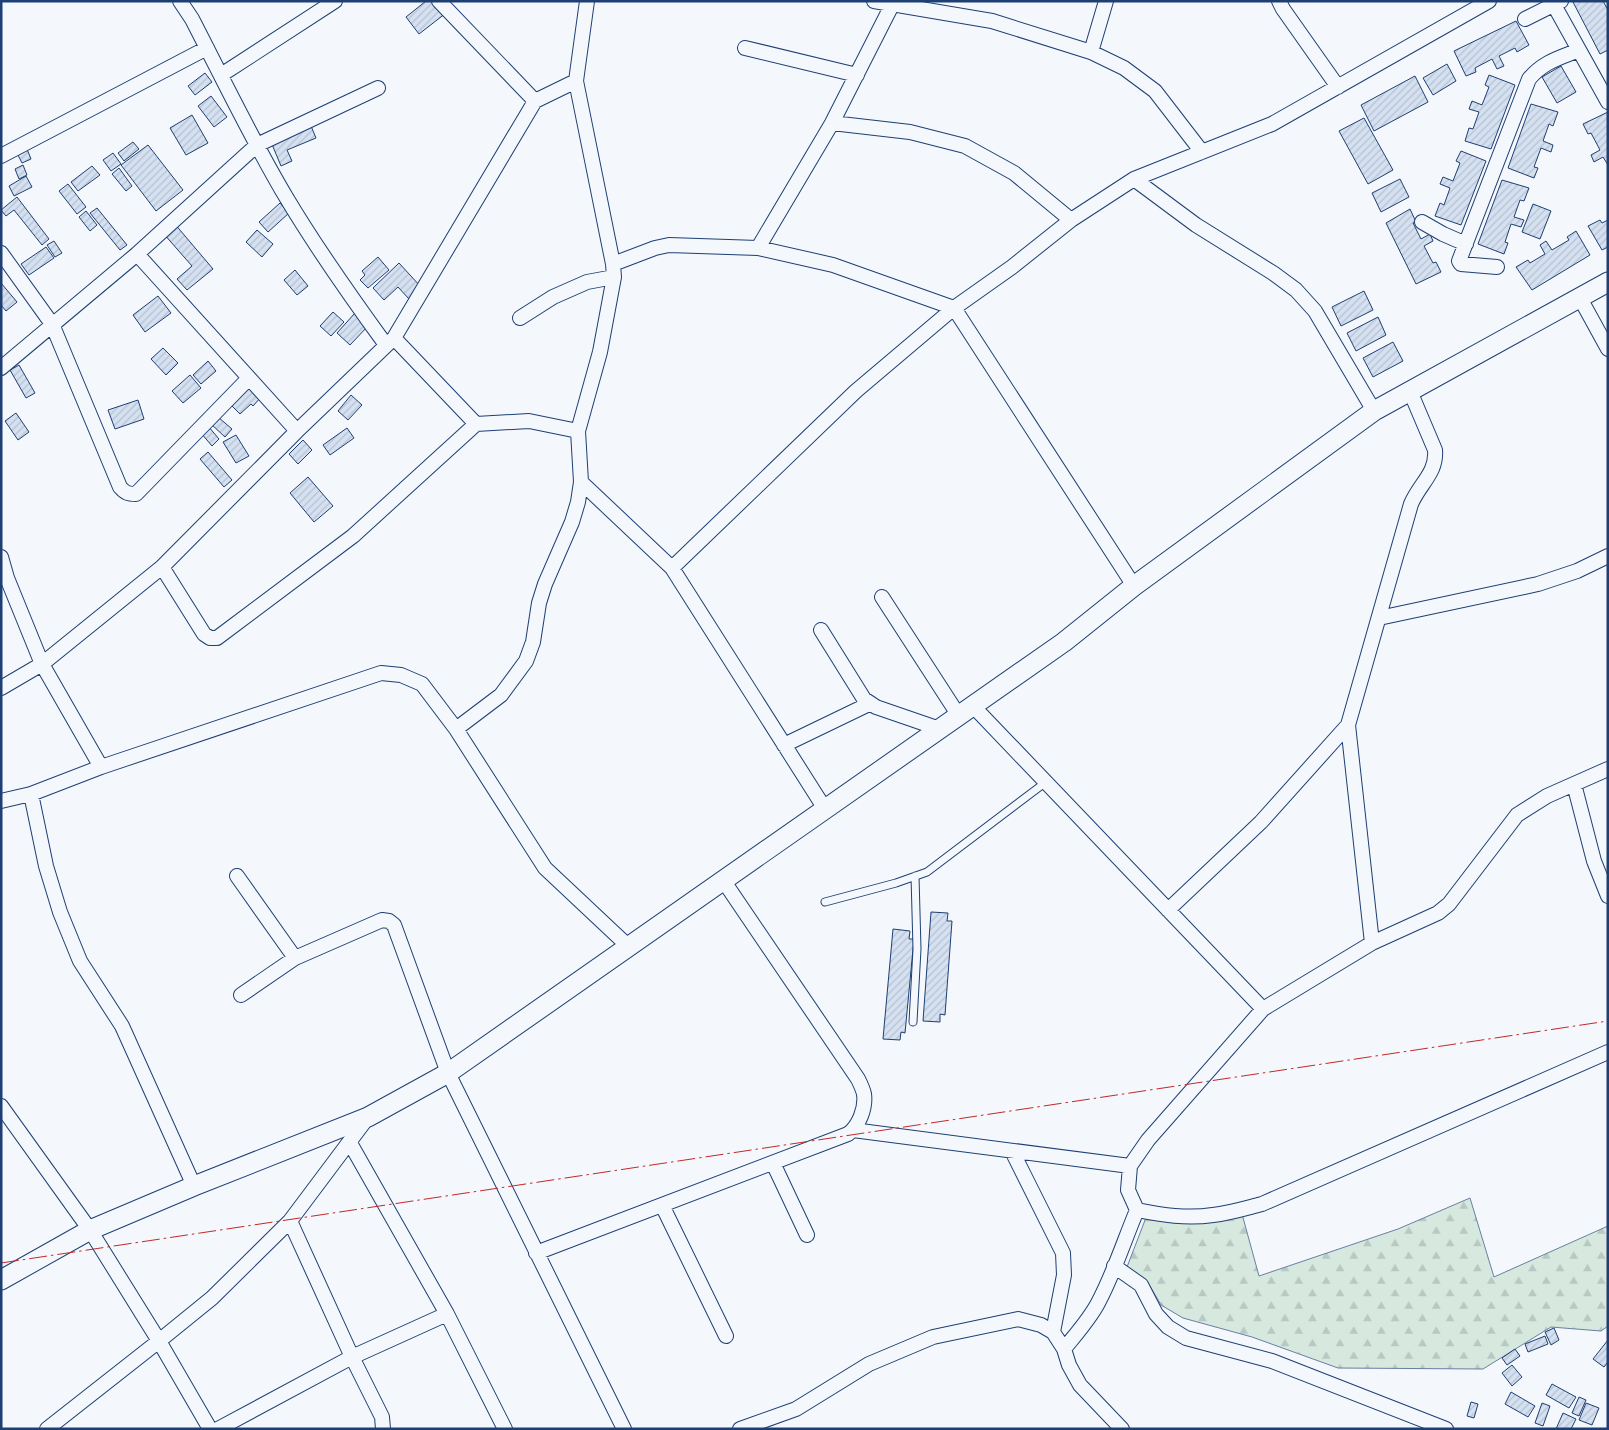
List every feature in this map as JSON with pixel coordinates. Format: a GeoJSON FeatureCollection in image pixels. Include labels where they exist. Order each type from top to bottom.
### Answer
{"type":"FeatureCollection","features":[{"type":"Feature","properties":{"kind":"street"},"geometry":{"type":"LineString","coordinates":[[180,1],[192,19],[286,197],[342,285],[390,341],[476,424]]}},
{"type":"Feature","properties":{"kind":"street"},"geometry":{"type":"LineString","coordinates":[[221,75],[336,1]]}},
{"type":"Feature","properties":{"kind":"street"},"geometry":{"type":"LineString","coordinates":[[439,1],[535,101]]}},
{"type":"Feature","properties":{"kind":"street"},"geometry":{"type":"LineString","coordinates":[[456,729],[501,695],[526,661],[533,642],[538,603],[572,522],[578,502],[581,482],[578,431],[600,352],[613,270],[576,81],[587,1]]}},
{"type":"Feature","properties":{"kind":"street"},"geometry":{"type":"LineString","coordinates":[[874,1],[992,21],[1091,52],[1124,68],[1155,91],[1202,152]]}},
{"type":"Feature","properties":{"kind":"street"},"geometry":{"type":"LineString","coordinates":[[1091,52],[1106,1]]}},
{"type":"Feature","properties":{"kind":"street"},"geometry":{"type":"LineString","coordinates":[[1279,1],[1338,87]]}},
{"type":"Feature","properties":{"kind":"street"},"geometry":{"type":"LineString","coordinates":[[672,568],[856,391],[954,308],[1012,267],[1071,220],[1134,179],[1272,124],[1489,1]]}},
{"type":"Feature","properties":{"kind":"street"},"geometry":{"type":"LineString","coordinates":[[1525,19],[1558,3],[1579,50],[1608,102]]}},
{"type":"Feature","properties":{"kind":"street"},"geometry":{"type":"LineString","coordinates":[[758,248],[832,123],[892,5]]}},
{"type":"Feature","properties":{"kind":"street"},"geometry":{"type":"LineString","coordinates":[[1,156],[207,48]]}},
{"type":"Feature","properties":{"kind":"street"},"geometry":{"type":"LineString","coordinates":[[745,48],[856,75]]}},
{"type":"Feature","properties":{"kind":"street"},"geometry":{"type":"LineString","coordinates":[[1497,267],[1461,264],[1459,261],[1529,79],[1546,64],[1579,50]]}},
{"type":"Feature","properties":{"kind":"street"},"geometry":{"type":"LineString","coordinates":[[1,688],[42,664],[162,567],[298,430],[390,341],[535,101],[576,81]]}},
{"type":"Feature","properties":{"kind":"street"},"geometry":{"type":"LineString","coordinates":[[1,368],[137,254],[257,145],[378,88]]}},
{"type":"Feature","properties":{"kind":"street"},"geometry":{"type":"LineString","coordinates":[[832,123],[910,132],[965,146],[1014,173],[1071,220]]}},
{"type":"Feature","properties":{"kind":"street"},"geometry":{"type":"LineString","coordinates":[[1134,179],[1196,225],[1273,273],[1296,290],[1316,311],[1374,411]]}},
{"type":"Feature","properties":{"kind":"street"},"geometry":{"type":"LineString","coordinates":[[1422,222],[1466,244]]}},
{"type":"Feature","properties":{"kind":"street"},"geometry":{"type":"LineString","coordinates":[[520,318],[553,297],[613,270],[655,248],[668,245],[758,248],[833,265],[954,308],[1134,586]]}},
{"type":"Feature","properties":{"kind":"street"},"geometry":{"type":"LineString","coordinates":[[1,253],[52,324],[120,487],[124,492],[136,494],[249,378]]}},
{"type":"Feature","properties":{"kind":"street"},"geometry":{"type":"LineString","coordinates":[[137,254],[298,430]]}},
{"type":"Feature","properties":{"kind":"street"},"geometry":{"type":"LineString","coordinates":[[1,1280],[90,1230],[194,1186],[368,1117],[448,1073],[1064,642],[1134,586],[1374,411],[1608,282]]}},
{"type":"Feature","properties":{"kind":"street"},"geometry":{"type":"LineString","coordinates":[[1580,298],[1608,350]]}},
{"type":"Feature","properties":{"kind":"street"},"geometry":{"type":"LineString","coordinates":[[1372,943],[1348,725],[1411,504],[1417,491],[1434,468],[1436,459],[1435,450],[1410,391]]}},
{"type":"Feature","properties":{"kind":"street"},"geometry":{"type":"LineString","coordinates":[[162,567],[204,634],[210,638],[217,638],[353,536],[476,424],[528,421],[578,431]]}},
{"type":"Feature","properties":{"kind":"street"},"geometry":{"type":"LineString","coordinates":[[581,482],[672,568],[825,809]]}},
{"type":"Feature","properties":{"kind":"street"},"geometry":{"type":"LineString","coordinates":[[1379,618],[1538,584],[1576,571],[1608,556]]}},
{"type":"Feature","properties":{"kind":"street"},"geometry":{"type":"LineString","coordinates":[[1,557],[4,580],[42,664],[101,768]]}},
{"type":"Feature","properties":{"kind":"street"},"geometry":{"type":"LineString","coordinates":[[882,597],[966,711],[1046,782],[1263,1009]]}},
{"type":"Feature","properties":{"kind":"street"},"geometry":{"type":"LineString","coordinates":[[822,630],[864,699],[869,704],[940,729]]}},
{"type":"Feature","properties":{"kind":"street"},"geometry":{"type":"LineString","coordinates":[[1,801],[31,794],[101,768],[381,673],[400,675],[422,684],[456,729],[545,868],[628,946]]}},
{"type":"Feature","properties":{"kind":"street"},"geometry":{"type":"LineString","coordinates":[[784,745],[869,704]]}},
{"type":"Feature","properties":{"kind":"street"},"geometry":{"type":"LineString","coordinates":[[1168,910],[1261,822],[1348,725]]}},
{"type":"Feature","properties":{"kind":"street"},"geometry":{"type":"LineString","coordinates":[[1064,1349],[1086,1322],[1098,1303],[1137,1210],[1128,1190],[1130,1166],[1148,1140],[1263,1009],[1372,943],[1438,913],[1459,892],[1517,815],[1547,796],[1608,769]]}},
{"type":"Feature","properties":{"kind":"street"},"geometry":{"type":"LineString","coordinates":[[1574,784],[1594,861],[1608,896]]}},
{"type":"Feature","properties":{"kind":"street"},"geometry":{"type":"LineString","coordinates":[[31,794],[46,866],[60,912],[80,961],[122,1026],[194,1186]]}},
{"type":"Feature","properties":{"kind":"street"},"geometry":{"type":"LineString","coordinates":[[237,876],[295,958]]}},
{"type":"Feature","properties":{"kind":"street"},"geometry":{"type":"LineString","coordinates":[[536,1253],[848,1134],[854,1130],[859,1122],[864,1094],[858,1079],[723,880]]}},
{"type":"Feature","properties":{"kind":"street"},"geometry":{"type":"LineString","coordinates":[[241,995],[295,958],[382,920],[389,921],[394,925],[448,1073],[624,1429]]}},
{"type":"Feature","properties":{"kind":"street"},"geometry":{"type":"LineString","coordinates":[[1137,1210],[1169,1216],[1190,1217],[1215,1215],[1262,1204],[1608,1052]]}},
{"type":"Feature","properties":{"kind":"street"},"geometry":{"type":"LineString","coordinates":[[1,1106],[90,1230],[159,1341],[210,1429]]}},
{"type":"Feature","properties":{"kind":"street"},"geometry":{"type":"LineString","coordinates":[[47,1429],[212,1298],[290,1221],[368,1117]]}},
{"type":"Feature","properties":{"kind":"street"},"geometry":{"type":"LineString","coordinates":[[854,1130],[1130,1166]]}},
{"type":"Feature","properties":{"kind":"street"},"geometry":{"type":"LineString","coordinates":[[350,1143],[447,1314],[505,1429]]}},
{"type":"Feature","properties":{"kind":"street"},"geometry":{"type":"LineString","coordinates":[[1012,1151],[1063,1253],[1064,1275],[1054,1332]]}},
{"type":"Feature","properties":{"kind":"street"},"geometry":{"type":"LineString","coordinates":[[774,1163],[807,1235]]}},
{"type":"Feature","properties":{"kind":"street"},"geometry":{"type":"LineString","coordinates":[[662,1205],[726,1336]]}},
{"type":"Feature","properties":{"kind":"street"},"geometry":{"type":"LineString","coordinates":[[290,1221],[352,1357],[382,1416],[383,1429]]}},
{"type":"Feature","properties":{"kind":"street"},"geometry":{"type":"LineString","coordinates":[[1114,1266],[1142,1285],[1156,1314],[1168,1327],[1186,1338],[1272,1361],[1446,1429]]}},
{"type":"Feature","properties":{"kind":"street"},"geometry":{"type":"LineString","coordinates":[[218,1429],[352,1357],[447,1314]]}},
{"type":"Feature","properties":{"kind":"street"},"geometry":{"type":"LineString","coordinates":[[740,1429],[796,1409],[869,1364],[933,1337],[1018,1319],[1041,1325],[1054,1332],[1080,1385],[1122,1429]]}},
{"type":"Feature","properties":{"kind":"lane"},"geometry":{"type":"LineString","coordinates":[[826,902],[896,883],[926,872],[1046,782]]}},
{"type":"Feature","properties":{"kind":"lane"},"geometry":{"type":"LineString","coordinates":[[913,1022],[917,949],[915,876]]}},
{"type":"Feature","properties":{"kind":"green space"},"geometry":{"type":"Polygon","coordinates":[[[1470,1198],[1494,1277],[1608,1226],[1608,1326],[1601,1331],[1551,1327],[1483,1369],[1338,1368],[1252,1337],[1183,1318],[1161,1305],[1147,1281],[1127,1267],[1147,1215],[1242,1214],[1259,1276],[1398,1229],[1470,1198]]]}},
{"type":"Feature","properties":{"kind":"building"},"geometry":{"type":"Polygon","coordinates":[[[426,1],[436,1],[446,13],[419,34],[406,17],[426,1]]]}},
{"type":"Feature","properties":{"kind":"building"},"geometry":{"type":"Polygon","coordinates":[[[1603,1],[1608,10],[1608,50],[1600,54],[1573,2],[1603,1]]]}},
{"type":"Feature","properties":{"kind":"building"},"geometry":{"type":"Polygon","coordinates":[[[1516,21],[1529,45],[1517,52],[1515,48],[1499,56],[1504,66],[1497,69],[1492,59],[1475,68],[1476,72],[1466,76],[1454,51],[1516,21]]]}},
{"type":"Feature","properties":{"kind":"building"},"geometry":{"type":"Polygon","coordinates":[[[1447,64],[1456,81],[1433,95],[1423,78],[1447,64]]]}},
{"type":"Feature","properties":{"kind":"building"},"geometry":{"type":"Polygon","coordinates":[[[1561,66],[1576,92],[1557,103],[1542,77],[1561,66]]]}},
{"type":"Feature","properties":{"kind":"building"},"geometry":{"type":"Polygon","coordinates":[[[205,73],[212,82],[195,95],[188,86],[205,73]]]}},
{"type":"Feature","properties":{"kind":"building"},"geometry":{"type":"Polygon","coordinates":[[[1489,75],[1515,85],[1491,149],[1465,141],[1469,128],[1473,129],[1479,112],[1469,109],[1472,101],[1482,105],[1489,87],[1485,85],[1489,75]]]}},
{"type":"Feature","properties":{"kind":"building"},"geometry":{"type":"Polygon","coordinates":[[[1415,76],[1428,102],[1374,131],[1361,105],[1415,76]]]}},
{"type":"Feature","properties":{"kind":"building"},"geometry":{"type":"Polygon","coordinates":[[[211,96],[227,117],[214,127],[198,106],[211,96]]]}},
{"type":"Feature","properties":{"kind":"building"},"geometry":{"type":"Polygon","coordinates":[[[1531,104],[1558,112],[1553,126],[1549,124],[1543,141],[1553,145],[1551,152],[1541,148],[1534,167],[1538,168],[1534,178],[1508,168],[1531,104]]]}},
{"type":"Feature","properties":{"kind":"building"},"geometry":{"type":"Polygon","coordinates":[[[1608,112],[1608,165],[1603,157],[1594,162],[1591,155],[1600,150],[1591,133],[1588,134],[1583,124],[1608,112]]]}},
{"type":"Feature","properties":{"kind":"building"},"geometry":{"type":"Polygon","coordinates":[[[192,115],[208,143],[186,155],[170,128],[192,115]]]}},
{"type":"Feature","properties":{"kind":"building"},"geometry":{"type":"Polygon","coordinates":[[[1364,118],[1393,170],[1368,184],[1339,131],[1364,118]]]}},
{"type":"Feature","properties":{"kind":"building"},"geometry":{"type":"Polygon","coordinates":[[[311,126],[316,138],[287,150],[292,161],[281,166],[271,142],[311,126]]]}},
{"type":"Feature","properties":{"kind":"building"},"geometry":{"type":"Polygon","coordinates":[[[133,142],[139,149],[124,161],[118,153],[133,142]]]}},
{"type":"Feature","properties":{"kind":"building"},"geometry":{"type":"Polygon","coordinates":[[[148,145],[183,190],[156,211],[121,165],[148,145]]]}},
{"type":"Feature","properties":{"kind":"building"},"geometry":{"type":"Polygon","coordinates":[[[27,149],[31,159],[22,163],[17,153],[27,149]]]}},
{"type":"Feature","properties":{"kind":"building"},"geometry":{"type":"Polygon","coordinates":[[[1461,151],[1486,161],[1461,225],[1435,216],[1440,203],[1444,205],[1450,188],[1440,184],[1443,177],[1453,181],[1460,163],[1456,161],[1461,151]]]}},
{"type":"Feature","properties":{"kind":"building"},"geometry":{"type":"Polygon","coordinates":[[[113,153],[121,164],[111,171],[103,160],[113,153]]]}},
{"type":"Feature","properties":{"kind":"building"},"geometry":{"type":"Polygon","coordinates":[[[23,165],[27,175],[19,179],[15,169],[23,165]]]}},
{"type":"Feature","properties":{"kind":"building"},"geometry":{"type":"Polygon","coordinates":[[[92,166],[100,175],[78,191],[71,182],[92,166]]]}},
{"type":"Feature","properties":{"kind":"building"},"geometry":{"type":"Polygon","coordinates":[[[119,168],[132,186],[126,191],[112,174],[119,168]]]}},
{"type":"Feature","properties":{"kind":"building"},"geometry":{"type":"Polygon","coordinates":[[[26,176],[32,187],[14,196],[9,186],[26,176]]]}},
{"type":"Feature","properties":{"kind":"building"},"geometry":{"type":"Polygon","coordinates":[[[1400,179],[1409,197],[1381,212],[1372,193],[1400,179]]]}},
{"type":"Feature","properties":{"kind":"building"},"geometry":{"type":"Polygon","coordinates":[[[1502,180],[1529,188],[1524,201],[1520,200],[1514,217],[1524,220],[1521,227],[1511,224],[1505,242],[1508,243],[1504,254],[1478,244],[1502,180]]]}},
{"type":"Feature","properties":{"kind":"building"},"geometry":{"type":"Polygon","coordinates":[[[68,184],[86,207],[77,214],[59,191],[68,184]]]}},
{"type":"Feature","properties":{"kind":"building"},"geometry":{"type":"Polygon","coordinates":[[[17,197],[49,239],[42,245],[14,210],[6,216],[1,210],[17,197]]]}},
{"type":"Feature","properties":{"kind":"building"},"geometry":{"type":"Polygon","coordinates":[[[280,203],[289,213],[268,232],[259,222],[280,203]]]}},
{"type":"Feature","properties":{"kind":"building"},"geometry":{"type":"Polygon","coordinates":[[[1533,204],[1551,211],[1540,239],[1522,232],[1533,204]]]}},
{"type":"Feature","properties":{"kind":"building"},"geometry":{"type":"Polygon","coordinates":[[[97,208],[127,245],[120,250],[90,213],[97,208]]]}},
{"type":"Feature","properties":{"kind":"building"},"geometry":{"type":"Polygon","coordinates":[[[1410,209],[1416,222],[1413,223],[1421,239],[1430,234],[1433,241],[1424,246],[1433,263],[1436,262],[1441,272],[1416,284],[1386,223],[1410,209]]]}},
{"type":"Feature","properties":{"kind":"building"},"geometry":{"type":"Polygon","coordinates":[[[86,211],[97,225],[90,231],[79,217],[86,211]]]}},
{"type":"Feature","properties":{"kind":"building"},"geometry":{"type":"Polygon","coordinates":[[[1600,220],[1602,223],[1608,220],[1608,247],[1602,250],[1588,226],[1600,220]]]}},
{"type":"Feature","properties":{"kind":"building"},"geometry":{"type":"Polygon","coordinates":[[[174,223],[213,269],[187,290],[177,279],[192,266],[163,233],[174,223]]]}},
{"type":"Feature","properties":{"kind":"building"},"geometry":{"type":"Polygon","coordinates":[[[257,230],[273,244],[262,257],[246,242],[257,230]]]}},
{"type":"Feature","properties":{"kind":"building"},"geometry":{"type":"Polygon","coordinates":[[[1576,231],[1590,255],[1532,290],[1516,267],[1528,260],[1530,263],[1545,254],[1540,245],[1546,241],[1552,250],[1569,240],[1567,237],[1576,231]]]}},
{"type":"Feature","properties":{"kind":"building"},"geometry":{"type":"Polygon","coordinates":[[[54,241],[62,253],[55,257],[47,245],[54,241]]]}},
{"type":"Feature","properties":{"kind":"building"},"geometry":{"type":"Polygon","coordinates":[[[46,247],[54,258],[29,275],[21,264],[46,247]]]}},
{"type":"Feature","properties":{"kind":"building"},"geometry":{"type":"Polygon","coordinates":[[[378,257],[389,270],[368,288],[360,280],[365,275],[362,271],[378,257]]]}},
{"type":"Feature","properties":{"kind":"building"},"geometry":{"type":"Polygon","coordinates":[[[399,263],[421,287],[409,299],[398,287],[384,300],[373,288],[399,263]]]}},
{"type":"Feature","properties":{"kind":"building"},"geometry":{"type":"Polygon","coordinates":[[[295,270],[308,286],[297,295],[284,280],[295,270]]]}},
{"type":"Feature","properties":{"kind":"building"},"geometry":{"type":"Polygon","coordinates":[[[1,283],[17,302],[6,311],[1,305],[1,283]]]}},
{"type":"Feature","properties":{"kind":"building"},"geometry":{"type":"Polygon","coordinates":[[[1364,291],[1373,310],[1341,326],[1332,307],[1364,291]]]}},
{"type":"Feature","properties":{"kind":"building"},"geometry":{"type":"Polygon","coordinates":[[[158,296],[171,313],[145,332],[133,315],[158,296]]]}},
{"type":"Feature","properties":{"kind":"building"},"geometry":{"type":"Polygon","coordinates":[[[333,312],[344,322],[331,336],[320,326],[333,312]]]}},
{"type":"Feature","properties":{"kind":"building"},"geometry":{"type":"Polygon","coordinates":[[[355,313],[368,326],[350,345],[337,333],[355,313]]]}},
{"type":"Feature","properties":{"kind":"building"},"geometry":{"type":"Polygon","coordinates":[[[1378,317],[1386,335],[1356,351],[1347,333],[1378,317]]]}},
{"type":"Feature","properties":{"kind":"building"},"geometry":{"type":"Polygon","coordinates":[[[1393,342],[1403,361],[1373,377],[1363,358],[1393,342]]]}},
{"type":"Feature","properties":{"kind":"building"},"geometry":{"type":"Polygon","coordinates":[[[163,348],[178,363],[166,375],[151,359],[163,348]]]}},
{"type":"Feature","properties":{"kind":"building"},"geometry":{"type":"Polygon","coordinates":[[[208,361],[216,371],[201,384],[193,375],[208,361]]]}},
{"type":"Feature","properties":{"kind":"building"},"geometry":{"type":"Polygon","coordinates":[[[19,365],[35,393],[26,398],[10,370],[19,365]]]}},
{"type":"Feature","properties":{"kind":"building"},"geometry":{"type":"Polygon","coordinates":[[[190,375],[201,388],[183,403],[172,391],[190,375]]]}},
{"type":"Feature","properties":{"kind":"building"},"geometry":{"type":"Polygon","coordinates":[[[248,385],[261,397],[253,406],[251,404],[240,414],[230,404],[248,385]]]}},
{"type":"Feature","properties":{"kind":"building"},"geometry":{"type":"Polygon","coordinates":[[[351,395],[362,405],[348,420],[338,411],[351,395]]]}},
{"type":"Feature","properties":{"kind":"building"},"geometry":{"type":"Polygon","coordinates":[[[138,400],[144,419],[115,429],[108,410],[138,400]]]}},
{"type":"Feature","properties":{"kind":"building"},"geometry":{"type":"Polygon","coordinates":[[[16,413],[29,432],[18,440],[5,421],[16,413]]]}},
{"type":"Feature","properties":{"kind":"building"},"geometry":{"type":"Polygon","coordinates":[[[218,417],[232,429],[225,437],[211,424],[218,417]]]}},
{"type":"Feature","properties":{"kind":"building"},"geometry":{"type":"Polygon","coordinates":[[[208,426],[219,439],[212,446],[201,433],[208,426]]]}},
{"type":"Feature","properties":{"kind":"building"},"geometry":{"type":"Polygon","coordinates":[[[347,428],[354,438],[330,455],[323,445],[347,428]]]}},
{"type":"Feature","properties":{"kind":"building"},"geometry":{"type":"Polygon","coordinates":[[[236,435],[249,456],[236,463],[223,442],[236,435]]]}},
{"type":"Feature","properties":{"kind":"building"},"geometry":{"type":"Polygon","coordinates":[[[303,440],[312,450],[298,464],[289,454],[303,440]]]}},
{"type":"Feature","properties":{"kind":"building"},"geometry":{"type":"Polygon","coordinates":[[[208,452],[232,480],[224,487],[200,459],[208,452]]]}},
{"type":"Feature","properties":{"kind":"building"},"geometry":{"type":"Polygon","coordinates":[[[308,477],[333,506],[314,522],[290,493],[308,477]]]}},
{"type":"Feature","properties":{"kind":"building"},"geometry":{"type":"Polygon","coordinates":[[[931,912],[948,913],[947,921],[952,921],[945,1015],[940,1014],[940,1022],[923,1021],[931,912]]]}},
{"type":"Feature","properties":{"kind":"building"},"geometry":{"type":"Polygon","coordinates":[[[893,929],[910,931],[909,939],[914,939],[905,1033],[901,1032],[900,1040],[883,1039],[893,929]]]}},
{"type":"Feature","properties":{"kind":"building"},"geometry":{"type":"Polygon","coordinates":[[[1554,1328],[1559,1340],[1551,1345],[1545,1332],[1554,1328]]]}},
{"type":"Feature","properties":{"kind":"building"},"geometry":{"type":"Polygon","coordinates":[[[1545,1336],[1548,1344],[1528,1352],[1525,1344],[1545,1336]]]}},
{"type":"Feature","properties":{"kind":"building"},"geometry":{"type":"Polygon","coordinates":[[[1608,1340],[1608,1362],[1604,1367],[1593,1359],[1608,1340]]]}},
{"type":"Feature","properties":{"kind":"building"},"geometry":{"type":"Polygon","coordinates":[[[1515,1349],[1520,1356],[1507,1365],[1502,1358],[1515,1349]]]}},
{"type":"Feature","properties":{"kind":"building"},"geometry":{"type":"Polygon","coordinates":[[[1512,1365],[1522,1377],[1512,1386],[1502,1373],[1512,1365]]]}},
{"type":"Feature","properties":{"kind":"building"},"geometry":{"type":"Polygon","coordinates":[[[1552,1384],[1576,1397],[1569,1408],[1546,1395],[1552,1384]]]}},
{"type":"Feature","properties":{"kind":"building"},"geometry":{"type":"Polygon","coordinates":[[[1511,1392],[1535,1406],[1528,1417],[1505,1404],[1511,1392]]]}},
{"type":"Feature","properties":{"kind":"building"},"geometry":{"type":"Polygon","coordinates":[[[1579,1397],[1586,1400],[1579,1416],[1572,1413],[1579,1397]]]}},
{"type":"Feature","properties":{"kind":"building"},"geometry":{"type":"Polygon","coordinates":[[[1471,1402],[1478,1404],[1474,1418],[1467,1416],[1471,1402]]]}},
{"type":"Feature","properties":{"kind":"building"},"geometry":{"type":"Polygon","coordinates":[[[1542,1403],[1550,1406],[1543,1426],[1535,1423],[1542,1403]]]}},
{"type":"Feature","properties":{"kind":"building"},"geometry":{"type":"Polygon","coordinates":[[[1586,1403],[1599,1408],[1592,1425],[1579,1420],[1586,1403]]]}},
{"type":"Feature","properties":{"kind":"building"},"geometry":{"type":"Polygon","coordinates":[[[1563,1413],[1576,1419],[1571,1429],[1556,1429],[1563,1413]]]}},
{"type":"Feature","properties":{"kind":"power"},"geometry":{"type":"LineString","coordinates":[[1,1263],[1608,1021]]}}]}
